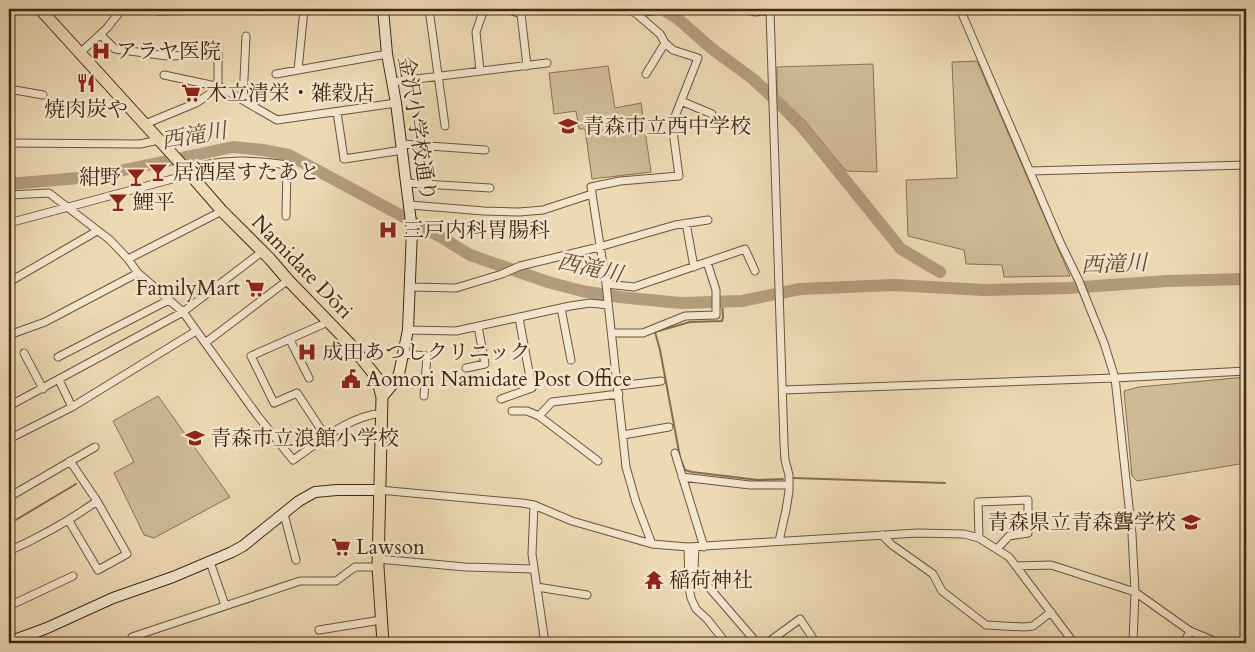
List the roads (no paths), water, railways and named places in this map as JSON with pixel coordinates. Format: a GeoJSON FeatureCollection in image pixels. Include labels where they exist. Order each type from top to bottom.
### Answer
{"type":"FeatureCollection","features":[{"type":"Feature","properties":{"kind":"main road","name":"Namidate Dōri"},"geometry":{"type":"LineString","coordinates":[[40,9],[222,211],[263,251],[377,378],[382,397],[378,563],[383,643]]}},
{"type":"Feature","properties":{"kind":"street"},"geometry":{"type":"LineString","coordinates":[[9,25],[11,9]]}},
{"type":"Feature","properties":{"kind":"street"},"geometry":{"type":"LineString","coordinates":[[80,53],[101,35],[122,9]]}},
{"type":"Feature","properties":{"kind":"street"},"geometry":{"type":"LineString","coordinates":[[148,9],[159,11],[220,9]]}},
{"type":"Feature","properties":{"kind":"street"},"geometry":{"type":"LineString","coordinates":[[298,70],[304,9]]}},
{"type":"Feature","properties":{"kind":"street"},"geometry":{"type":"LineString","coordinates":[[314,9],[383,10]]}},
{"type":"Feature","properties":{"kind":"street"},"geometry":{"type":"LineString","coordinates":[[429,9],[445,126]]}},
{"type":"Feature","properties":{"kind":"street"},"geometry":{"type":"LineString","coordinates":[[480,72],[476,32],[484,9]]}},
{"type":"Feature","properties":{"kind":"street"},"geometry":{"type":"LineString","coordinates":[[507,9],[521,14],[527,66]]}},
{"type":"Feature","properties":{"kind":"street"},"geometry":{"type":"LineString","coordinates":[[633,11],[672,9]]}},
{"type":"Feature","properties":{"kind":"street"},"geometry":{"type":"LineString","coordinates":[[744,9],[755,12],[774,10],[772,92],[778,285],[784,444],[785,460],[789,475],[786,510],[779,541]]}},
{"type":"Feature","properties":{"kind":"street"},"geometry":{"type":"LineString","coordinates":[[960,9],[1060,242],[1079,281],[1116,378],[1128,495],[1135,592],[1133,643]]}},
{"type":"Feature","properties":{"kind":"street","name":"金沢小学校通り"},"geometry":{"type":"LineString","coordinates":[[382,397],[399,374],[408,330],[412,230],[411,210],[396,103],[387,54],[383,10]]}},
{"type":"Feature","properties":{"kind":"street"},"geometry":{"type":"LineString","coordinates":[[633,11],[660,34],[665,43],[674,50],[698,58],[672,124],[679,176],[620,181],[591,187],[612,333],[626,467],[636,502],[652,544]]}},
{"type":"Feature","properties":{"kind":"street"},"geometry":{"type":"LineString","coordinates":[[101,35],[115,49],[167,56],[218,54],[219,86]]}},
{"type":"Feature","properties":{"kind":"street"},"geometry":{"type":"LineString","coordinates":[[243,100],[246,36]]}},
{"type":"Feature","properties":{"kind":"street"},"geometry":{"type":"LineString","coordinates":[[646,74],[665,43]]}},
{"type":"Feature","properties":{"kind":"street"},"geometry":{"type":"LineString","coordinates":[[276,74],[387,54]]}},
{"type":"Feature","properties":{"kind":"street"},"geometry":{"type":"LineString","coordinates":[[392,82],[547,63]]}},
{"type":"Feature","properties":{"kind":"street"},"geometry":{"type":"LineString","coordinates":[[164,75],[219,86],[277,120],[396,103]]}},
{"type":"Feature","properties":{"kind":"street"},"geometry":{"type":"LineString","coordinates":[[145,124],[196,103],[219,86]]}},
{"type":"Feature","properties":{"kind":"street"},"geometry":{"type":"LineString","coordinates":[[9,89],[43,95]]}},
{"type":"Feature","properties":{"kind":"street"},"geometry":{"type":"LineString","coordinates":[[681,101],[712,114]]}},
{"type":"Feature","properties":{"kind":"street"},"geometry":{"type":"LineString","coordinates":[[337,112],[344,159],[402,147],[485,150]]}},
{"type":"Feature","properties":{"kind":"street"},"geometry":{"type":"LineString","coordinates":[[9,143],[140,144],[159,140]]}},
{"type":"Feature","properties":{"kind":"street"},"geometry":{"type":"LineString","coordinates":[[9,223],[211,162],[237,161],[266,162],[287,166],[286,216]]}},
{"type":"Feature","properties":{"kind":"street"},"geometry":{"type":"LineString","coordinates":[[1030,171],[1246,165]]}},
{"type":"Feature","properties":{"kind":"street"},"geometry":{"type":"LineString","coordinates":[[406,183],[490,188]]}},
{"type":"Feature","properties":{"kind":"street"},"geometry":{"type":"LineString","coordinates":[[9,195],[49,193],[110,240],[138,273],[183,312],[257,415],[293,460],[353,420],[371,414],[382,413]]}},
{"type":"Feature","properties":{"kind":"street"},"geometry":{"type":"LineString","coordinates":[[411,210],[519,212],[543,210],[592,194]]}},
{"type":"Feature","properties":{"kind":"street"},"geometry":{"type":"LineString","coordinates":[[128,259],[222,211]]}},
{"type":"Feature","properties":{"kind":"street"},"geometry":{"type":"LineString","coordinates":[[411,287],[456,288],[502,274],[520,266],[686,223],[708,220]]}},
{"type":"Feature","properties":{"kind":"street"},"geometry":{"type":"LineString","coordinates":[[686,223],[694,267]]}},
{"type":"Feature","properties":{"kind":"street"},"geometry":{"type":"LineString","coordinates":[[9,282],[97,231]]}},
{"type":"Feature","properties":{"kind":"street"},"geometry":{"type":"LineString","coordinates":[[606,286],[634,287],[745,249],[755,271]]}},
{"type":"Feature","properties":{"kind":"street"},"geometry":{"type":"LineString","coordinates":[[9,406],[183,312],[263,251]]}},
{"type":"Feature","properties":{"kind":"street"},"geometry":{"type":"LineString","coordinates":[[612,333],[643,332],[685,316],[716,315],[716,290],[707,262]]}},
{"type":"Feature","properties":{"kind":"street"},"geometry":{"type":"LineString","coordinates":[[9,336],[45,322],[138,273]]}},
{"type":"Feature","properties":{"kind":"street"},"geometry":{"type":"LineString","coordinates":[[205,343],[288,280]]}},
{"type":"Feature","properties":{"kind":"street"},"geometry":{"type":"LineString","coordinates":[[58,357],[168,300]]}},
{"type":"Feature","properties":{"kind":"street"},"geometry":{"type":"LineString","coordinates":[[408,330],[456,331],[561,308],[590,303],[608,303]]}},
{"type":"Feature","properties":{"kind":"street"},"geometry":{"type":"LineString","coordinates":[[561,308],[572,360]]}},
{"type":"Feature","properties":{"kind":"street"},"geometry":{"type":"LineString","coordinates":[[501,399],[532,388],[520,318]]}},
{"type":"Feature","properties":{"kind":"street"},"geometry":{"type":"LineString","coordinates":[[326,437],[297,393],[274,403],[251,356],[328,322]]}},
{"type":"Feature","properties":{"kind":"street"},"geometry":{"type":"LineString","coordinates":[[466,368],[486,364],[478,326]]}},
{"type":"Feature","properties":{"kind":"street"},"geometry":{"type":"LineString","coordinates":[[9,439],[72,407],[196,331]]}},
{"type":"Feature","properties":{"kind":"street"},"geometry":{"type":"LineString","coordinates":[[290,340],[309,378]]}},
{"type":"Feature","properties":{"kind":"street"},"geometry":{"type":"LineString","coordinates":[[24,353],[43,389]]}},
{"type":"Feature","properties":{"kind":"street"},"geometry":{"type":"LineString","coordinates":[[403,354],[427,356],[424,396]]}},
{"type":"Feature","properties":{"kind":"street"},"geometry":{"type":"LineString","coordinates":[[783,390],[1116,378],[1246,371]]}},
{"type":"Feature","properties":{"kind":"street"},"geometry":{"type":"LineString","coordinates":[[59,380],[72,407]]}},
{"type":"Feature","properties":{"kind":"street"},"geometry":{"type":"LineString","coordinates":[[618,386],[661,380]]}},
{"type":"Feature","properties":{"kind":"street"},"geometry":{"type":"LineString","coordinates":[[539,416],[552,402],[619,394]]}},
{"type":"Feature","properties":{"kind":"street"},"geometry":{"type":"LineString","coordinates":[[512,411],[527,411],[539,416],[598,461]]}},
{"type":"Feature","properties":{"kind":"street"},"geometry":{"type":"LineString","coordinates":[[623,435],[669,427]]}},
{"type":"Feature","properties":{"kind":"street"},"geometry":{"type":"LineString","coordinates":[[9,497],[95,447]]}},
{"type":"Feature","properties":{"kind":"street"},"geometry":{"type":"LineString","coordinates":[[675,453],[704,546]]}},
{"type":"Feature","properties":{"kind":"street"},"geometry":{"type":"LineString","coordinates":[[69,521],[98,570],[127,554],[97,501],[70,461]]}},
{"type":"Feature","properties":{"kind":"street"},"geometry":{"type":"LineString","coordinates":[[682,477],[750,486],[789,486]]}},
{"type":"Feature","properties":{"kind":"street"},"geometry":{"type":"LineString","coordinates":[[9,642],[47,628],[113,598],[210,562],[243,546],[299,501],[315,492],[379,490],[522,502],[572,521],[652,544],[692,547],[918,533],[964,534],[979,538],[1009,557],[1074,643]]}},
{"type":"Feature","properties":{"kind":"street"},"geometry":{"type":"LineString","coordinates":[[979,538],[978,502],[1028,500],[1028,532],[1009,536],[997,548]]}},
{"type":"Feature","properties":{"kind":"street"},"geometry":{"type":"LineString","coordinates":[[9,551],[45,535],[97,501]]}},
{"type":"Feature","properties":{"kind":"street"},"geometry":{"type":"LineString","coordinates":[[534,505],[532,554],[545,643]]}},
{"type":"Feature","properties":{"kind":"street"},"geometry":{"type":"LineString","coordinates":[[284,514],[296,560]]}},
{"type":"Feature","properties":{"kind":"street"},"geometry":{"type":"LineString","coordinates":[[882,535],[892,545],[933,574],[942,591],[986,625],[1033,626],[1051,612]]}},
{"type":"Feature","properties":{"kind":"street"},"geometry":{"type":"LineString","coordinates":[[692,547],[689,587],[691,598],[696,609],[707,619],[726,643]]}},
{"type":"Feature","properties":{"kind":"street"},"geometry":{"type":"LineString","coordinates":[[692,547],[694,570],[757,643]]}},
{"type":"Feature","properties":{"kind":"street"},"geometry":{"type":"LineString","coordinates":[[210,562],[225,605]]}},
{"type":"Feature","properties":{"kind":"street"},"geometry":{"type":"LineString","coordinates":[[132,637],[300,581],[336,582],[355,567],[378,563],[534,569]]}},
{"type":"Feature","properties":{"kind":"street"},"geometry":{"type":"LineString","coordinates":[[1016,566],[1051,565],[1135,592],[1190,631],[1219,643]]}},
{"type":"Feature","properties":{"kind":"street"},"geometry":{"type":"LineString","coordinates":[[9,606],[73,576]]}},
{"type":"Feature","properties":{"kind":"street"},"geometry":{"type":"LineString","coordinates":[[537,587],[587,596]]}},
{"type":"Feature","properties":{"kind":"street"},"geometry":{"type":"LineString","coordinates":[[319,630],[381,620]]}},
{"type":"Feature","properties":{"kind":"street"},"geometry":{"type":"LineString","coordinates":[[767,643],[800,620],[816,643]]}},
{"type":"Feature","properties":{"kind":"street"},"geometry":{"type":"LineString","coordinates":[[1184,643],[1190,631]]}},
{"type":"Feature","properties":{"kind":"waterway","name":"西滝川"},"geometry":{"type":"LineString","coordinates":[[662,9],[677,18],[711,48],[753,79],[783,107],[803,128],[901,249],[940,272]]}},
{"type":"Feature","properties":{"kind":"waterway","name":"西滝川"},"geometry":{"type":"LineString","coordinates":[[9,184],[91,177],[233,147],[263,150],[289,155],[441,237],[470,255],[548,282],[582,291],[619,297],[681,303],[742,301],[800,289],[894,285],[984,290],[1069,288],[1167,281],[1246,279]]}},
{"type":"Feature","properties":{"kind":"waterway"},"geometry":{"type":"LineString","coordinates":[[722,301],[722,321],[690,322],[655,332],[680,457],[685,470],[692,472],[758,480],[783,479]]}},
{"type":"Feature","properties":{"kind":"waterway"},"geometry":{"type":"LineString","coordinates":[[794,478],[945,483]]}},
{"type":"Feature","properties":{"kind":"waterway"},"geometry":{"type":"LineString","coordinates":[[9,524],[76,484]]}},
{"type":"Feature","properties":{"kind":"place","name":"アラヤ医院"},"geometry":{"type":"Point","coordinates":[101,51]}},
{"type":"Feature","properties":{"kind":"place","name":"焼肉炭や"},"geometry":{"type":"Point","coordinates":[86,83]}},
{"type":"Feature","properties":{"kind":"place","name":"木立清栄・雑穀店"},"geometry":{"type":"Point","coordinates":[191,93]}},
{"type":"Feature","properties":{"kind":"place","name":"青森市立西中学校"},"geometry":{"type":"Point","coordinates":[568,126]}},
{"type":"Feature","properties":{"kind":"place","name":"居酒屋すたあと"},"geometry":{"type":"Point","coordinates":[158,172]}},
{"type":"Feature","properties":{"kind":"place","name":"紺野"},"geometry":{"type":"Point","coordinates":[136,177]}},
{"type":"Feature","properties":{"kind":"place","name":"鯉平"},"geometry":{"type":"Point","coordinates":[118,202]}},
{"type":"Feature","properties":{"kind":"place","name":"三戸内科胃腸科"},"geometry":{"type":"Point","coordinates":[388,230]}},
{"type":"Feature","properties":{"kind":"place","name":"FamilyMart"},"geometry":{"type":"Point","coordinates":[255,288]}},
{"type":"Feature","properties":{"kind":"place","name":"成田あつしクリニック"},"geometry":{"type":"Point","coordinates":[307,352]}},
{"type":"Feature","properties":{"kind":"place","name":"Aomori Namidate Post Office"},"geometry":{"type":"Point","coordinates":[351,379]}},
{"type":"Feature","properties":{"kind":"place","name":"青森市立浪館小学校"},"geometry":{"type":"Point","coordinates":[195,438]}},
{"type":"Feature","properties":{"kind":"place","name":"青森県立青森聾学校"},"geometry":{"type":"Point","coordinates":[1191,522]}},
{"type":"Feature","properties":{"kind":"place","name":"Lawson"},"geometry":{"type":"Point","coordinates":[341,547]}},
{"type":"Feature","properties":{"kind":"place","name":"稲荷神社"},"geometry":{"type":"Point","coordinates":[654,580]}}]}
